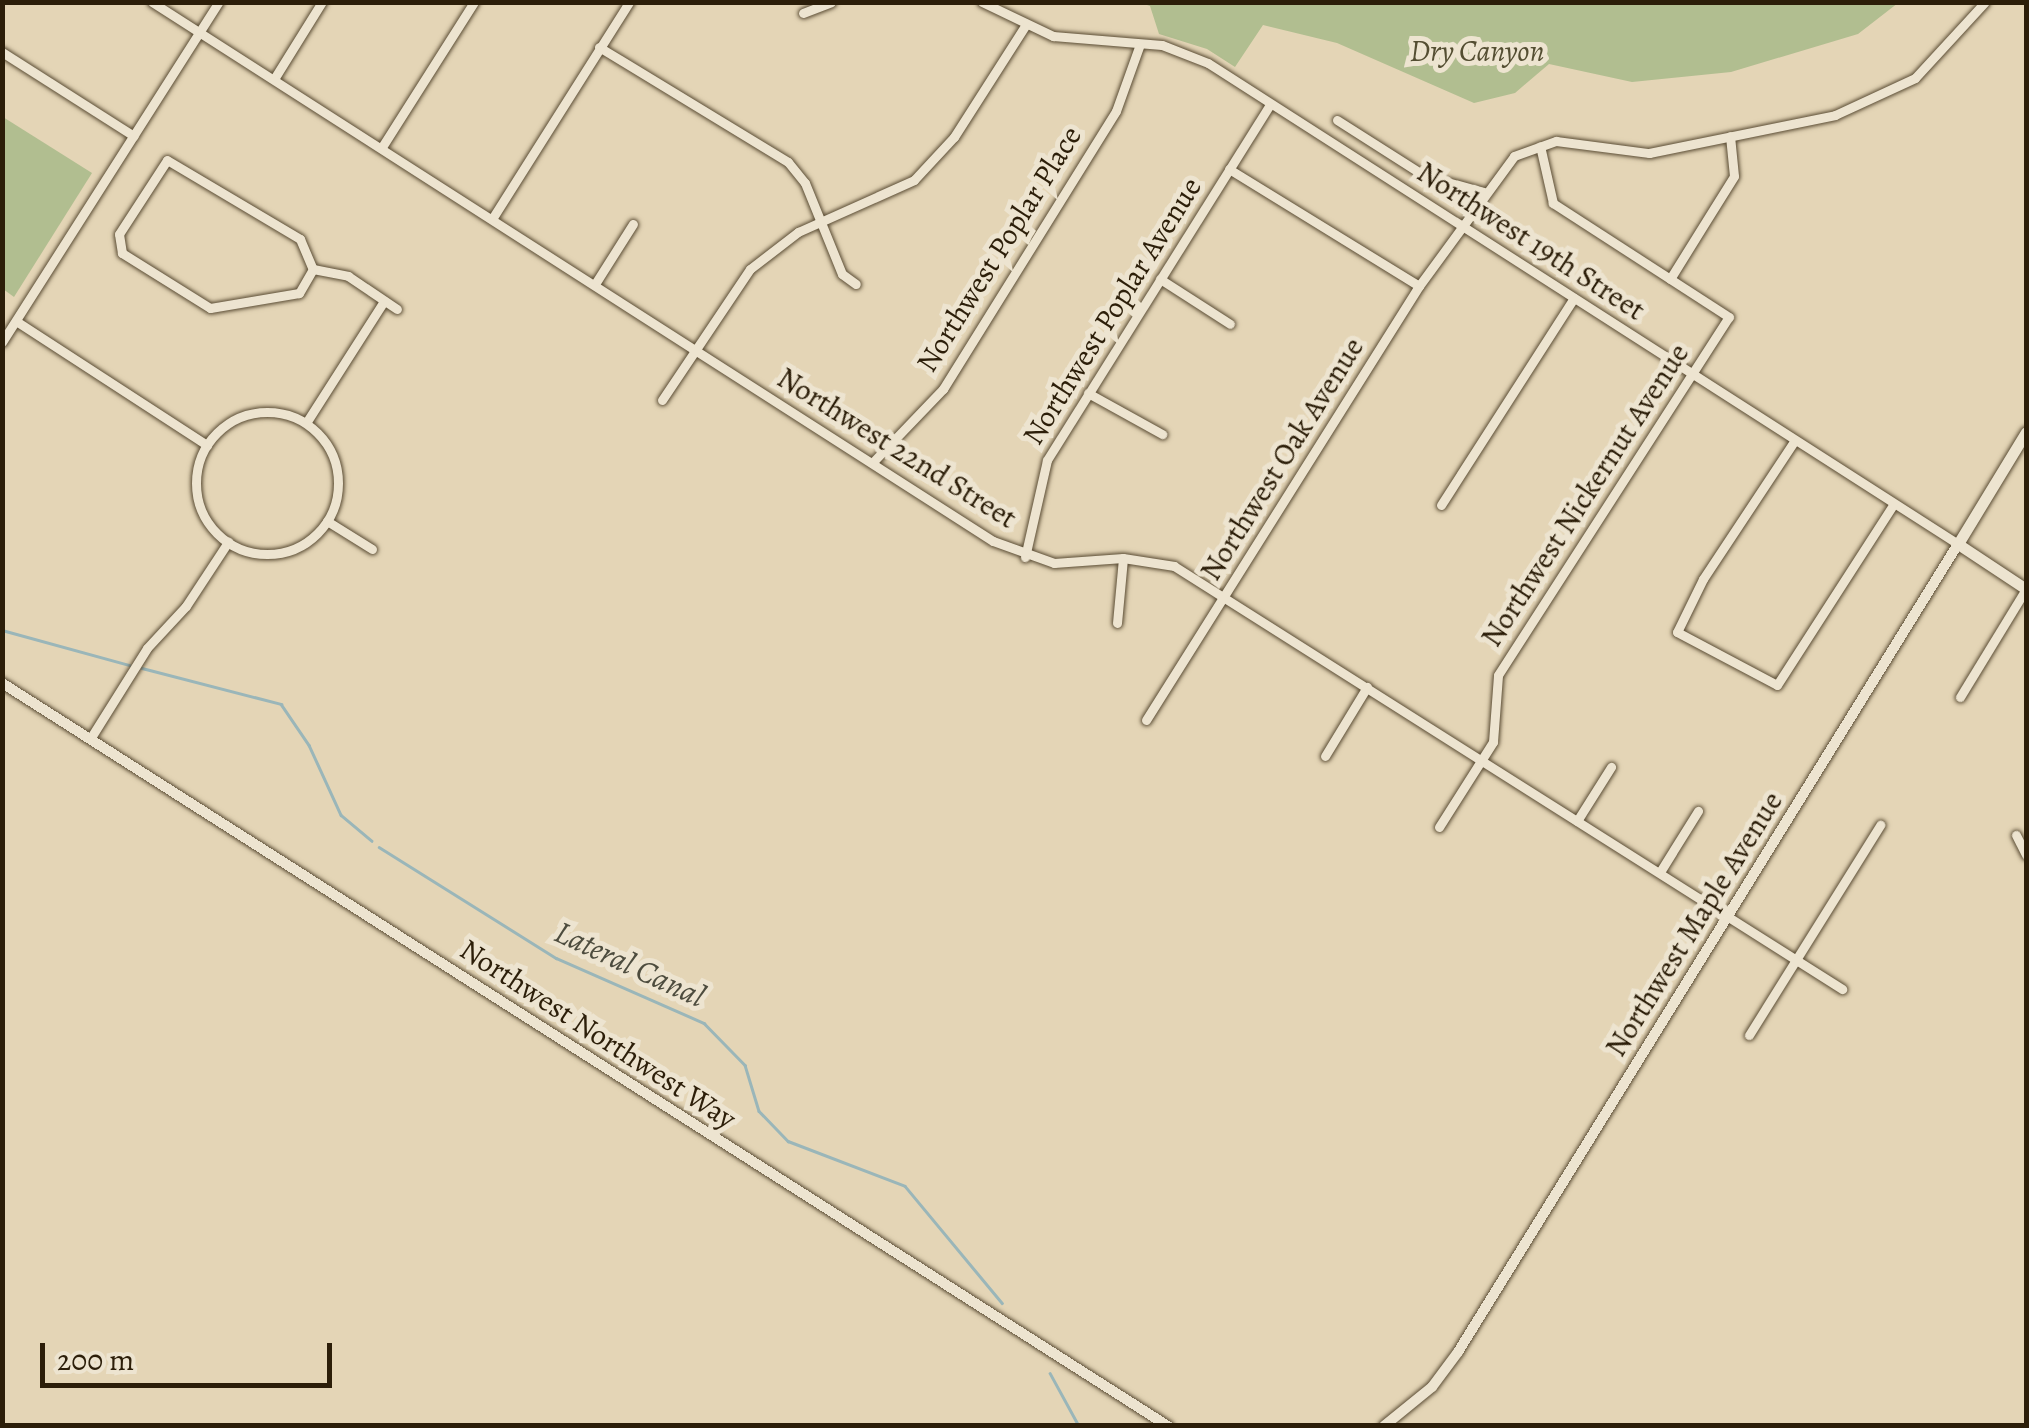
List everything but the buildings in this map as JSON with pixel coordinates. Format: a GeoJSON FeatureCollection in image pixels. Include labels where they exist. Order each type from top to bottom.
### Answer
{"type":"FeatureCollection","features":[{"type":"Feature","properties":{"kind":"main road","name":"Northwest Maple Avenue"},"geometry":{"type":"LineString","coordinates":[[1958,544],[2026,432]]}},
{"type":"Feature","properties":{"kind":"main road","name":"Northwest 19th Street"},"geometry":{"type":"LineString","coordinates":[[1958,544],[2026,589]]}},
{"type":"Feature","properties":{"kind":"street","name":"Northwest 22nd Street"},"geometry":{"type":"LineString","coordinates":[[152,2],[1025,557],[1054,563],[1123,558],[1174,566],[1842,989]]}},
{"type":"Feature","properties":{"kind":"street"},"geometry":{"type":"LineString","coordinates":[[2,342],[219,2]]}},
{"type":"Feature","properties":{"kind":"street"},"geometry":{"type":"LineString","coordinates":[[274,79],[322,2]]}},
{"type":"Feature","properties":{"kind":"street"},"geometry":{"type":"LineString","coordinates":[[382,148],[474,2]]}},
{"type":"Feature","properties":{"kind":"street"},"geometry":{"type":"LineString","coordinates":[[492,218],[629,2]]}},
{"type":"Feature","properties":{"kind":"street"},"geometry":{"type":"LineString","coordinates":[[803,13],[831,2]]}},
{"type":"Feature","properties":{"kind":"street","name":"Northwest 19th Street"},"geometry":{"type":"LineString","coordinates":[[982,2],[1025,26],[1082,41],[1140,44],[1185,52],[1958,544]]}},
{"type":"Feature","properties":{"kind":"street"},"geometry":{"type":"LineString","coordinates":[[1730,136],[1734,176],[1670,279],[1553,203],[1540,146],[1572,142],[1636,154],[1835,115],[1915,78],[1986,2]]}},
{"type":"Feature","properties":{"kind":"street"},"geometry":{"type":"LineString","coordinates":[[662,400],[750,269],[822,223],[914,180],[954,137],[1025,26]]}},
{"type":"Feature","properties":{"kind":"street","name":"Northwest Poplar Place"},"geometry":{"type":"LineString","coordinates":[[872,462],[943,389],[1116,111],[1140,44]]}},
{"type":"Feature","properties":{"kind":"street"},"geometry":{"type":"LineString","coordinates":[[599,47],[788,162],[822,223],[842,274],[856,284]]}},
{"type":"Feature","properties":{"kind":"street"},"geometry":{"type":"LineString","coordinates":[[2,52],[134,136]]}},
{"type":"Feature","properties":{"kind":"street","name":"Northwest Poplar Avenue"},"geometry":{"type":"LineString","coordinates":[[1025,557],[1046,460],[1270,104]]}},
{"type":"Feature","properties":{"kind":"street"},"geometry":{"type":"LineString","coordinates":[[1337,120],[1425,176],[1484,192]]}},
{"type":"Feature","properties":{"kind":"street","name":"Northwest Oak Avenue"},"geometry":{"type":"LineString","coordinates":[[1146,720],[1419,286],[1514,156],[1540,146]]}},
{"type":"Feature","properties":{"kind":"street"},"geometry":{"type":"LineString","coordinates":[[175,160],[300,240],[313,269],[300,292],[288,298],[210,308],[122,253],[117,240],[161,167],[175,160]]}},
{"type":"Feature","properties":{"kind":"street"},"geometry":{"type":"LineString","coordinates":[[1229,169],[1419,286]]}},
{"type":"Feature","properties":{"kind":"street"},"geometry":{"type":"LineString","coordinates":[[595,284],[634,224]]}},
{"type":"Feature","properties":{"kind":"street"},"geometry":{"type":"LineString","coordinates":[[313,269],[348,276],[397,309]]}},
{"type":"Feature","properties":{"kind":"street"},"geometry":{"type":"LineString","coordinates":[[1160,279],[1230,324]]}},
{"type":"Feature","properties":{"kind":"street","name":"Northwest Nickernut Avenue"},"geometry":{"type":"LineString","coordinates":[[1439,827],[1493,742],[1498,675],[1729,317],[1670,279]]}},
{"type":"Feature","properties":{"kind":"street"},"geometry":{"type":"LineString","coordinates":[[1441,505],[1574,298]]}},
{"type":"Feature","properties":{"kind":"street"},"geometry":{"type":"LineString","coordinates":[[306,422],[384,301]]}},
{"type":"Feature","properties":{"kind":"street"},"geometry":{"type":"LineString","coordinates":[[16,321],[208,445]]}},
{"type":"Feature","properties":{"kind":"street"},"geometry":{"type":"LineString","coordinates":[[1088,393],[1162,434]]}},
{"type":"Feature","properties":{"kind":"street"},"geometry":{"type":"LineString","coordinates":[[269,411],[306,422],[336,460],[339,482],[327,521],[304,544],[281,553],[256,554],[228,542],[200,509],[196,485],[208,445],[247,414],[269,411]]}},
{"type":"Feature","properties":{"kind":"street"},"geometry":{"type":"LineString","coordinates":[[1795,440],[1703,579],[1677,632],[1777,685],[1893,505]]}},
{"type":"Feature","properties":{"kind":"street"},"geometry":{"type":"LineString","coordinates":[[327,521],[372,549]]}},
{"type":"Feature","properties":{"kind":"street"},"geometry":{"type":"LineString","coordinates":[[90,738],[146,648],[186,606],[228,542]]}},
{"type":"Feature","properties":{"kind":"street","name":"Northwest Maple Avenue"},"geometry":{"type":"LineString","coordinates":[[1384,1426],[1432,1387],[1458,1352],[1958,544]]}},
{"type":"Feature","properties":{"kind":"street"},"geometry":{"type":"LineString","coordinates":[[1117,623],[1123,558]]}},
{"type":"Feature","properties":{"kind":"street"},"geometry":{"type":"LineString","coordinates":[[1960,698],[2026,589]]}},
{"type":"Feature","properties":{"kind":"street","name":"Northwest Northwest Way"},"geometry":{"type":"LineString","coordinates":[[2,683],[1168,1426]]}},
{"type":"Feature","properties":{"kind":"street"},"geometry":{"type":"LineString","coordinates":[[1325,756],[1368,688]]}},
{"type":"Feature","properties":{"kind":"street"},"geometry":{"type":"LineString","coordinates":[[1577,821],[1611,767]]}},
{"type":"Feature","properties":{"kind":"street"},"geometry":{"type":"LineString","coordinates":[[1660,872],[1698,810]]}},
{"type":"Feature","properties":{"kind":"street"},"geometry":{"type":"LineString","coordinates":[[1749,1035],[1880,825]]}},
{"type":"Feature","properties":{"kind":"street"},"geometry":{"type":"LineString","coordinates":[[2016,835],[2026,855]]}},
{"type":"Feature","properties":{"kind":"green space","name":"Dry Canyon"},"geometry":{"type":"Polygon","coordinates":[[[1898,2],[1858,34],[1731,72],[1632,82],[1549,64],[1515,93],[1474,103],[1337,43],[1263,25],[1235,67],[1207,49],[1159,34],[1150,6],[1141,3],[1898,2]]]}},
{"type":"Feature","properties":{"kind":"green space"},"geometry":{"type":"Polygon","coordinates":[[[3,117],[92,173],[14,297],[3,289],[3,117]]]}},
{"type":"Feature","properties":{"kind":"waterway","name":"Lateral Canal"},"geometry":{"type":"LineString","coordinates":[[2,630],[129,665]]}},
{"type":"Feature","properties":{"kind":"waterway","name":"Lateral Canal"},"geometry":{"type":"LineString","coordinates":[[142,668],[281,704],[309,745],[341,815],[372,841]]}},
{"type":"Feature","properties":{"kind":"waterway","name":"Lateral Canal"},"geometry":{"type":"LineString","coordinates":[[379,847],[556,958],[704,1023],[745,1065],[759,1111],[788,1141],[905,1186],[1002,1303]]}},
{"type":"Feature","properties":{"kind":"waterway","name":"Lateral Canal"},"geometry":{"type":"LineString","coordinates":[[1050,1373],[1079,1426]]}}]}
